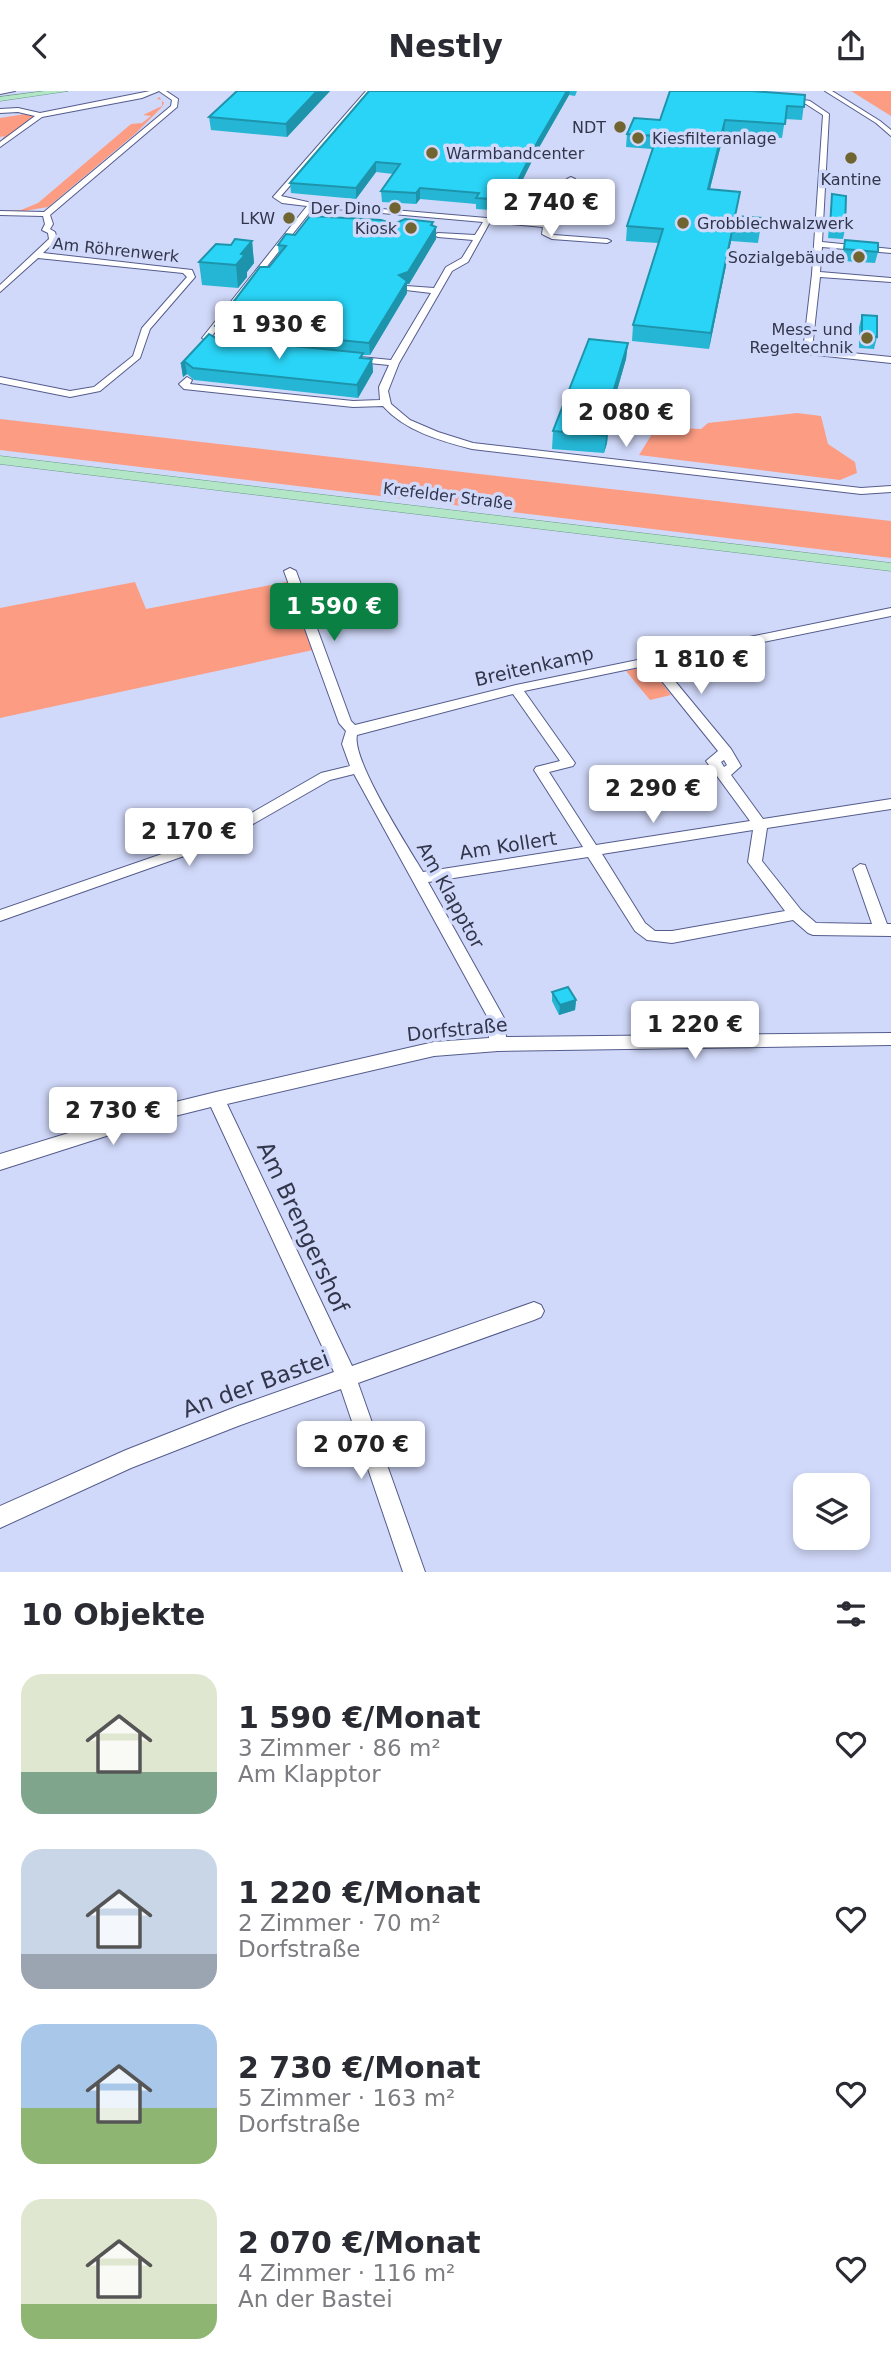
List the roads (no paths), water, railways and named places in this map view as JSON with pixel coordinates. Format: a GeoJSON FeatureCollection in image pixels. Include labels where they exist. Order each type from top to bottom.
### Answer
{"type":"FeatureCollection","features":[{"type":"Feature","properties":{"kind":"main road"},"geometry":{"type":"LineString","coordinates":[[0,99],[64,91]]}},
{"type":"Feature","properties":{"kind":"main road","name":"Krefelder Straße"},"geometry":{"type":"LineString","coordinates":[[0,457],[891,561]]}},
{"type":"Feature","properties":{"kind":"main road","name":"Krefelder Straße"},"geometry":{"type":"LineString","coordinates":[[0,457],[891,567]]}},
{"type":"Feature","properties":{"kind":"street"},"geometry":{"type":"LineString","coordinates":[[0,92],[12,91]]}},
{"type":"Feature","properties":{"kind":"street"},"geometry":{"type":"LineString","coordinates":[[0,111],[18,110],[40,115],[156,91]]}},
{"type":"Feature","properties":{"kind":"street","name":"Am Röhrenwerk"},"geometry":{"type":"LineString","coordinates":[[0,290],[53,239],[51,232],[46,230],[49,224],[46,214],[174,107],[176,99],[162,91]]}},
{"type":"Feature","properties":{"kind":"street"},"geometry":{"type":"LineString","coordinates":[[369,91],[277,197],[285,201],[312,205],[548,225]]}},
{"type":"Feature","properties":{"kind":"street"},"geometry":{"type":"LineString","coordinates":[[828,91],[878,122],[891,134]]}},
{"type":"Feature","properties":{"kind":"street"},"geometry":{"type":"LineString","coordinates":[[779,99],[808,102],[826,114],[816,274],[807,351],[891,360]]}},
{"type":"Feature","properties":{"kind":"street"},"geometry":{"type":"LineString","coordinates":[[0,145],[40,115]]}},
{"type":"Feature","properties":{"kind":"street"},"geometry":{"type":"LineString","coordinates":[[571,179],[545,232],[552,237],[607,241]]}},
{"type":"Feature","properties":{"kind":"street"},"geometry":{"type":"LineString","coordinates":[[312,205],[206,338],[218,345],[310,350],[394,363]]}},
{"type":"Feature","properties":{"kind":"street"},"geometry":{"type":"LineString","coordinates":[[0,213],[46,214]]}},
{"type":"Feature","properties":{"kind":"street"},"geometry":{"type":"LineString","coordinates":[[303,215],[317,218]]}},
{"type":"Feature","properties":{"kind":"street"},"geometry":{"type":"LineString","coordinates":[[488,220],[465,260],[450,269],[394,363],[384,386],[386,403],[395,414],[413,425],[472,446],[862,491],[891,489]]}},
{"type":"Feature","properties":{"kind":"street"},"geometry":{"type":"LineString","coordinates":[[438,235],[478,238]]}},
{"type":"Feature","properties":{"kind":"street"},"geometry":{"type":"LineString","coordinates":[[817,244],[891,251]]}},
{"type":"Feature","properties":{"kind":"street","name":"Am Röhrenwerk"},"geometry":{"type":"LineString","coordinates":[[0,380],[70,394],[97,389],[137,356],[146,328],[191,277],[189,272],[183,271],[37,255]]}},
{"type":"Feature","properties":{"kind":"street"},"geometry":{"type":"LineString","coordinates":[[816,274],[891,280]]}},
{"type":"Feature","properties":{"kind":"street"},"geometry":{"type":"LineString","coordinates":[[406,288],[437,291]]}},
{"type":"Feature","properties":{"kind":"street"},"geometry":{"type":"LineString","coordinates":[[210,355],[218,345]]}},
{"type":"Feature","properties":{"kind":"street"},"geometry":{"type":"LineString","coordinates":[[365,371],[371,361]]}},
{"type":"Feature","properties":{"kind":"street"},"geometry":{"type":"LineString","coordinates":[[187,380],[184,384],[187,387],[386,403]]}},
{"type":"Feature","properties":{"kind":"street"},"geometry":{"type":"LineString","coordinates":[[0,916],[213,841],[326,776],[358,769],[348,744],[348,737],[353,730],[345,723],[290,571]]}},
{"type":"Feature","properties":{"kind":"street","name":"Breitenkamp"},"geometry":{"type":"LineString","coordinates":[[353,730],[516,689],[891,612]]}},
{"type":"Feature","properties":{"kind":"street"},"geometry":{"type":"LineString","coordinates":[[651,660],[726,752],[734,766],[722,775],[759,825],[761,842],[755,854],[755,862],[805,924],[822,930],[886,929],[860,869]]}},
{"type":"Feature","properties":{"kind":"street"},"geometry":{"type":"LineString","coordinates":[[516,689],[568,763],[541,770],[640,927],[652,936],[672,937],[796,915]]}},
{"type":"Feature","properties":{"kind":"street","name":"Am Klapptor"},"geometry":{"type":"LineString","coordinates":[[358,769],[496,1018],[498,1044]]}},
{"type":"Feature","properties":{"kind":"street","name":"Am Kollert"},"geometry":{"type":"LineString","coordinates":[[420,878],[891,804]]}},
{"type":"Feature","properties":{"kind":"street","name":"Dorfstraße"},"geometry":{"type":"LineString","coordinates":[[0,1162],[216,1099],[434,1049],[498,1044],[891,1039]]}},
{"type":"Feature","properties":{"kind":"street","name":"Am Brengershof"},"geometry":{"type":"LineString","coordinates":[[216,1099],[346,1376],[414,1572]]}},
{"type":"Feature","properties":{"kind":"street","name":"An der Bastei"},"geometry":{"type":"LineString","coordinates":[[0,1517],[126,1460],[346,1376],[534,1311]]}},
{"type":"Feature","properties":{"kind":"place","name":"NDT"},"geometry":{"type":"Point","coordinates":[620,127]}},
{"type":"Feature","properties":{"kind":"place","name":"Kiesfilteranlage"},"geometry":{"type":"Point","coordinates":[638,138]}},
{"type":"Feature","properties":{"kind":"place","name":"Warmbandcenter"},"geometry":{"type":"Point","coordinates":[432,153]}},
{"type":"Feature","properties":{"kind":"place","name":"Kantine"},"geometry":{"type":"Point","coordinates":[851,158]}},
{"type":"Feature","properties":{"kind":"place","name":"Der Dino"},"geometry":{"type":"Point","coordinates":[395,208]}},
{"type":"Feature","properties":{"kind":"place","name":"LKW"},"geometry":{"type":"Point","coordinates":[289,218]}},
{"type":"Feature","properties":{"kind":"place","name":"Grobblechwalzwerk"},"geometry":{"type":"Point","coordinates":[683,223]}},
{"type":"Feature","properties":{"kind":"place","name":"Kiosk"},"geometry":{"type":"Point","coordinates":[411,228]}},
{"type":"Feature","properties":{"kind":"place","name":"Sozialgebäude"},"geometry":{"type":"Point","coordinates":[859,257]}},
{"type":"Feature","properties":{"kind":"place","name":"Mess- und Regeltechnik"},"geometry":{"type":"Point","coordinates":[867,338]}}]}
